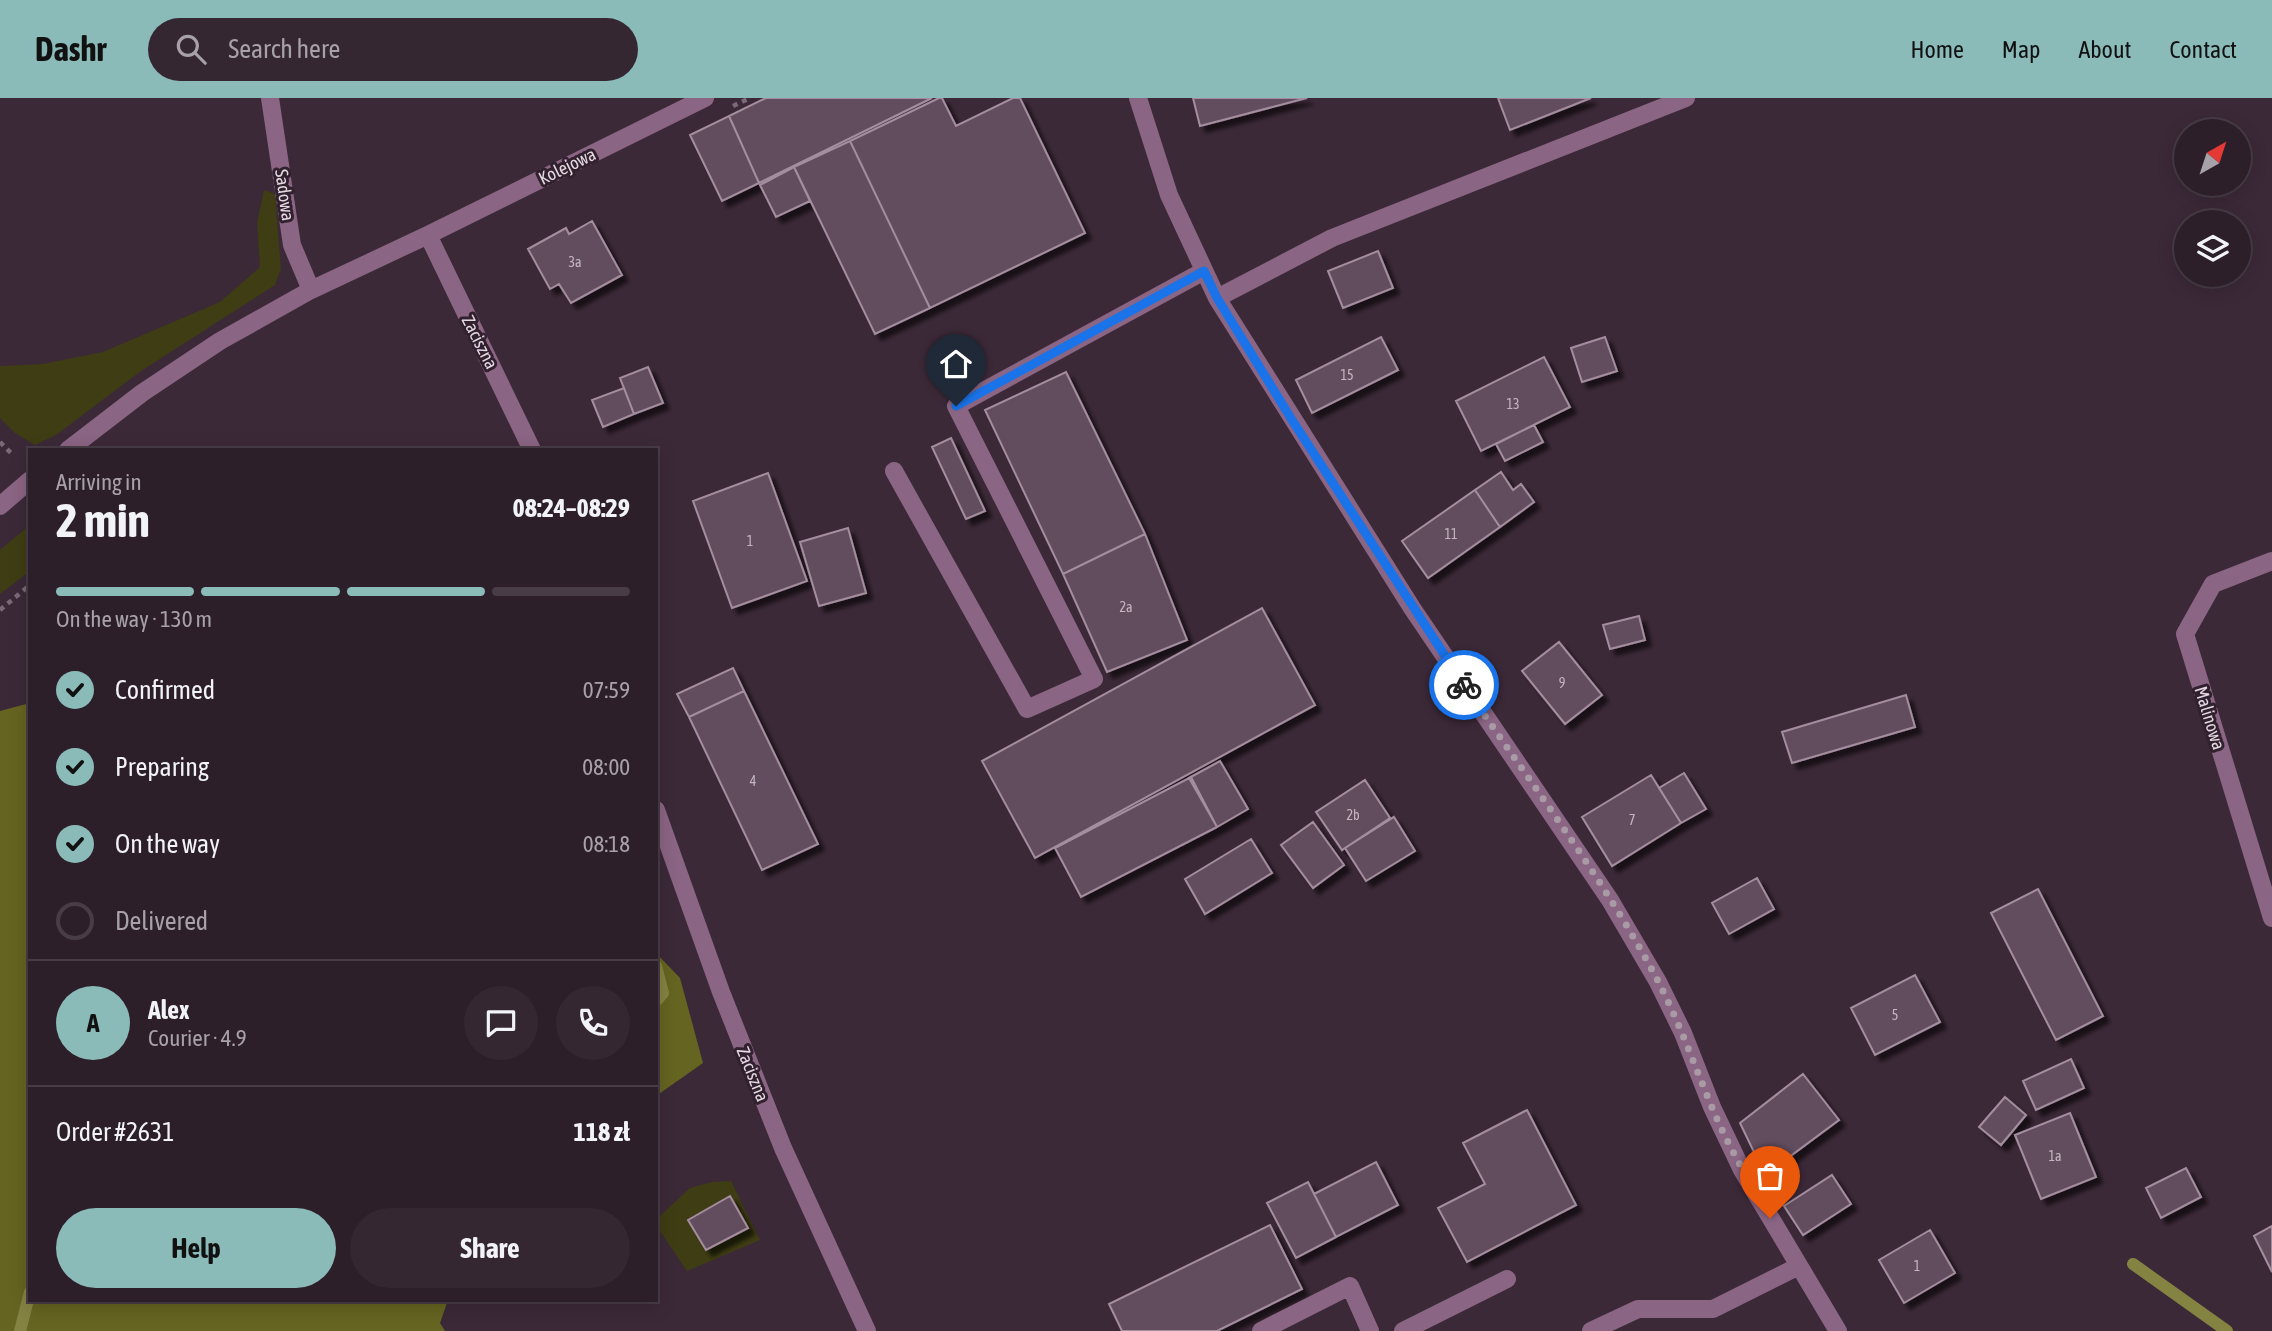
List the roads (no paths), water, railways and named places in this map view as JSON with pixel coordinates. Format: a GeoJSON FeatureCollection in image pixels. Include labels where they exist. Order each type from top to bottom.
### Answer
{"type":"FeatureCollection","features":[{"type":"Feature","properties":{"kind":"street","name":"Sadowa"},"geometry":{"type":"LineString","coordinates":[[270,98],[292,245],[310,290]]}},
{"type":"Feature","properties":{"kind":"street","name":"Kolejowa"},"geometry":{"type":"LineString","coordinates":[[71,448],[142,393],[219,341],[310,290],[705,98]]}},
{"type":"Feature","properties":{"kind":"street"},"geometry":{"type":"LineString","coordinates":[[1138,98],[1169,195],[1217,298],[1412,608],[1610,900],[1663,992],[1742,1170],[1838,1331]]}},
{"type":"Feature","properties":{"kind":"street"},"geometry":{"type":"LineString","coordinates":[[1217,298],[1332,237],[1686,98]]}},
{"type":"Feature","properties":{"kind":"street","name":"Zaciszna"},"geometry":{"type":"LineString","coordinates":[[428,234],[532,448]]}},
{"type":"Feature","properties":{"kind":"street"},"geometry":{"type":"LineString","coordinates":[[894,471],[1027,709],[1094,678],[956,406],[1204,271]]}},
{"type":"Feature","properties":{"kind":"street"},"geometry":{"type":"LineString","coordinates":[[0,506],[28,482]]}},
{"type":"Feature","properties":{"kind":"street","name":"Malinowa"},"geometry":{"type":"LineString","coordinates":[[2272,561],[2213,584],[2185,634],[2272,918]]}},
{"type":"Feature","properties":{"kind":"street","name":"Zaciszna"},"geometry":{"type":"LineString","coordinates":[[658,816],[721,992],[778,1135],[867,1331]]}},
{"type":"Feature","properties":{"kind":"street"},"geometry":{"type":"LineString","coordinates":[[1591,1331],[1638,1309],[1713,1309],[1799,1265]]}},
{"type":"Feature","properties":{"kind":"street"},"geometry":{"type":"LineString","coordinates":[[1403,1331],[1507,1279]]}},
{"type":"Feature","properties":{"kind":"street"},"geometry":{"type":"LineString","coordinates":[[1261,1331],[1350,1286],[1370,1331]]}},
{"type":"Feature","properties":{"kind":"waterway"},"geometry":{"type":"LineString","coordinates":[[658,974],[663,993],[658,999]]}},
{"type":"Feature","properties":{"kind":"waterway"},"geometry":{"type":"LineString","coordinates":[[2133,1264],[2227,1331]]}},
{"type":"Feature","properties":{"kind":"waterway"},"geometry":{"type":"LineString","coordinates":[[20,1331],[28,1300]]}}]}
